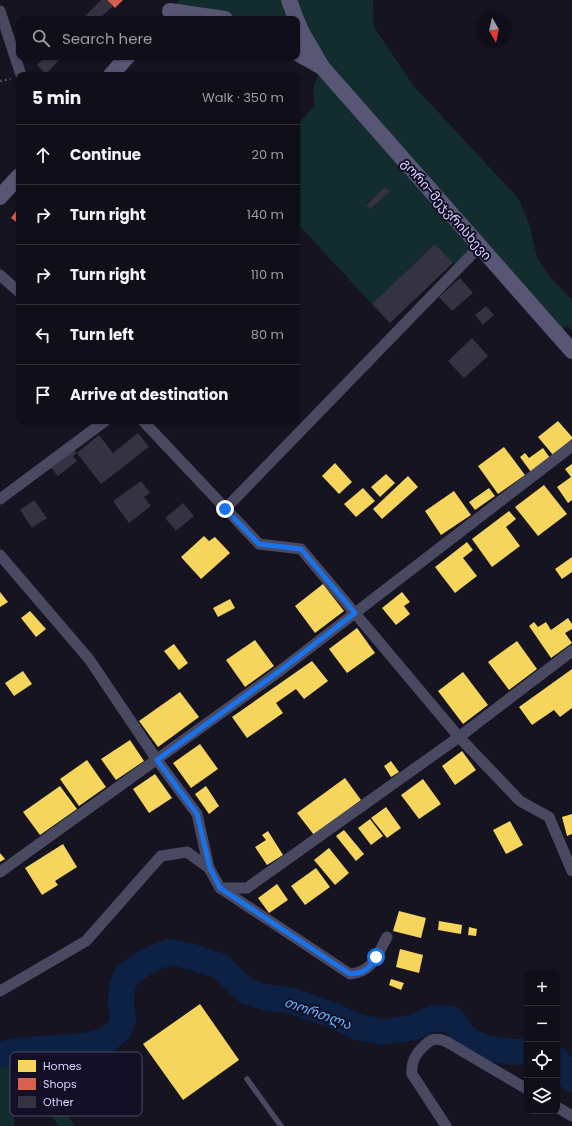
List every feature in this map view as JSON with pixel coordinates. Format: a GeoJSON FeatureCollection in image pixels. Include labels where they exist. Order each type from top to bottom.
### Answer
{"type":"FeatureCollection","features":[{"type":"Feature","properties":{"kind":"main road","name":"გორი-მეჯვრისხევი"},"geometry":{"type":"LineString","coordinates":[[289,0],[295,16]]}},
{"type":"Feature","properties":{"kind":"main road"},"geometry":{"type":"LineString","coordinates":[[170,10],[207,16]]}},
{"type":"Feature","properties":{"kind":"main road","name":"გორი-მეჯვრისხევი"},"geometry":{"type":"LineString","coordinates":[[300,28],[322,67],[572,351]]}},
{"type":"Feature","properties":{"kind":"main road","name":"გორი-მეჯვრისხევი"},"geometry":{"type":"LineString","coordinates":[[300,55],[322,67]]}},
{"type":"Feature","properties":{"kind":"main road"},"geometry":{"type":"LineString","coordinates":[[114,72],[125,60]]}},
{"type":"Feature","properties":{"kind":"main road"},"geometry":{"type":"LineString","coordinates":[[0,197],[16,179]]}},
{"type":"Feature","properties":{"kind":"street"},"geometry":{"type":"LineString","coordinates":[[0,11],[16,60]]}},
{"type":"Feature","properties":{"kind":"street"},"geometry":{"type":"LineString","coordinates":[[16,60],[20,72]]}},
{"type":"Feature","properties":{"kind":"street"},"geometry":{"type":"LineString","coordinates":[[225,509],[480,246]]}},
{"type":"Feature","properties":{"kind":"street"},"geometry":{"type":"LineString","coordinates":[[0,275],[16,289]]}},
{"type":"Feature","properties":{"kind":"street"},"geometry":{"type":"LineString","coordinates":[[0,499],[101,424]]}},
{"type":"Feature","properties":{"kind":"street"},"geometry":{"type":"LineString","coordinates":[[147,424],[259,544],[301,549],[459,736],[520,801],[549,817],[572,871]]}},
{"type":"Feature","properties":{"kind":"street"},"geometry":{"type":"LineString","coordinates":[[0,872],[281,670],[572,446]]}},
{"type":"Feature","properties":{"kind":"street"},"geometry":{"type":"LineString","coordinates":[[1,558],[89,659],[157,760],[197,814],[210,868],[220,888],[350,974],[359,973],[370,968],[387,937]]}},
{"type":"Feature","properties":{"kind":"street"},"geometry":{"type":"LineString","coordinates":[[220,888],[247,888],[459,736],[572,651]]}},
{"type":"Feature","properties":{"kind":"street"},"geometry":{"type":"LineString","coordinates":[[0,991],[86,940],[161,856],[187,852],[210,868]]}},
{"type":"Feature","properties":{"kind":"street"},"geometry":{"type":"LineString","coordinates":[[446,1126],[412,1074],[411,1066],[414,1058],[420,1049],[431,1040],[439,1039],[448,1042],[524,1087]]}},
{"type":"Feature","properties":{"kind":"street"},"geometry":{"type":"LineString","coordinates":[[560,1109],[572,1116]]}},
{"type":"Feature","properties":{"kind":"lane"},"geometry":{"type":"LineString","coordinates":[[247,1079],[281,1126]]}},
{"type":"Feature","properties":{"kind":"green space"},"geometry":{"type":"Polygon","coordinates":[[[179,0],[373,0],[374,27],[413,85],[518,198],[529,223],[537,257],[550,277],[572,300],[572,330],[567,325],[557,334],[480,246],[460,266],[453,263],[435,244],[372,304],[300,226],[300,122],[315,106],[313,95],[314,86],[322,67],[300,55],[300,16],[204,16],[170,11],[179,0]],[[386,187],[366,204],[370,209],[389,192],[386,187]]]}},
{"type":"Feature","properties":{"kind":"green space"},"geometry":{"type":"Polygon","coordinates":[[[85,1046],[89,1052],[12,1052],[85,1046]]]}},
{"type":"Feature","properties":{"kind":"green space"},"geometry":{"type":"Polygon","coordinates":[[[10,1052],[10,1116],[14,1116],[14,1126],[0,1126],[0,1055],[10,1052]]]}},
{"type":"Feature","properties":{"kind":"green space"},"geometry":{"type":"Polygon","coordinates":[[[51,1116],[68,1116],[75,1126],[59,1126],[51,1116]]]}},
{"type":"Feature","properties":{"kind":"building: Homes"},"geometry":{"type":"Polygon","coordinates":[[[558,421],[572,437],[572,439],[553,455],[538,437],[558,421]]]}},
{"type":"Feature","properties":{"kind":"building: Homes"},"geometry":{"type":"Polygon","coordinates":[[[504,447],[525,475],[498,494],[478,466],[504,447]]]}},
{"type":"Feature","properties":{"kind":"building: Homes"},"geometry":{"type":"Polygon","coordinates":[[[543,448],[550,458],[531,472],[520,457],[525,453],[529,458],[543,448]]]}},
{"type":"Feature","properties":{"kind":"building: Homes"},"geometry":{"type":"Polygon","coordinates":[[[335,463],[352,482],[339,494],[322,476],[335,463]]]}},
{"type":"Feature","properties":{"kind":"building: Homes"},"geometry":{"type":"Polygon","coordinates":[[[572,464],[572,500],[568,503],[557,487],[571,477],[565,469],[572,464]]]}},
{"type":"Feature","properties":{"kind":"building: Homes"},"geometry":{"type":"Polygon","coordinates":[[[386,474],[395,483],[380,497],[371,487],[386,474]]]}},
{"type":"Feature","properties":{"kind":"building: Homes"},"geometry":{"type":"Polygon","coordinates":[[[408,476],[418,487],[382,519],[373,509],[408,476]]]}},
{"type":"Feature","properties":{"kind":"building: Homes"},"geometry":{"type":"Polygon","coordinates":[[[544,485],[567,514],[538,536],[515,507],[544,485]]]}},
{"type":"Feature","properties":{"kind":"building: Homes"},"geometry":{"type":"Polygon","coordinates":[[[363,488],[375,501],[356,517],[344,504],[363,488]]]}},
{"type":"Feature","properties":{"kind":"building: Homes"},"geometry":{"type":"Polygon","coordinates":[[[489,488],[495,496],[475,510],[469,502],[489,488]]]}},
{"type":"Feature","properties":{"kind":"building: Homes"},"geometry":{"type":"Polygon","coordinates":[[[454,491],[471,515],[441,535],[425,511],[454,491]]]}},
{"type":"Feature","properties":{"kind":"building: Homes"},"geometry":{"type":"Polygon","coordinates":[[[509,511],[516,519],[506,527],[520,546],[492,567],[472,539],[509,511]]]}},
{"type":"Feature","properties":{"kind":"building: Homes"},"geometry":{"type":"Polygon","coordinates":[[[204,536],[209,541],[215,537],[230,553],[201,579],[181,557],[204,536]]]}},
{"type":"Feature","properties":{"kind":"building: Homes"},"geometry":{"type":"Polygon","coordinates":[[[467,542],[473,550],[463,558],[477,576],[455,593],[435,567],[467,542]]]}},
{"type":"Feature","properties":{"kind":"building: Homes"},"geometry":{"type":"Polygon","coordinates":[[[572,557],[572,572],[562,579],[555,569],[572,557]]]}},
{"type":"Feature","properties":{"kind":"building: Homes"},"geometry":{"type":"Polygon","coordinates":[[[323,584],[344,611],[315,633],[295,606],[323,584]]]}},
{"type":"Feature","properties":{"kind":"building: Homes"},"geometry":{"type":"Polygon","coordinates":[[[0,592],[8,602],[0,607],[0,592]]]}},
{"type":"Feature","properties":{"kind":"building: Homes"},"geometry":{"type":"Polygon","coordinates":[[[402,592],[410,602],[404,606],[410,614],[396,625],[382,608],[402,592]]]}},
{"type":"Feature","properties":{"kind":"building: Homes"},"geometry":{"type":"Polygon","coordinates":[[[230,599],[235,608],[218,617],[213,608],[230,599]]]}},
{"type":"Feature","properties":{"kind":"building: Homes"},"geometry":{"type":"Polygon","coordinates":[[[30,611],[46,629],[36,637],[21,618],[30,611]]]}},
{"type":"Feature","properties":{"kind":"building: Homes"},"geometry":{"type":"Polygon","coordinates":[[[568,618],[572,624],[572,629],[565,633],[572,643],[551,658],[529,626],[534,622],[538,627],[546,622],[551,630],[568,618]]]}},
{"type":"Feature","properties":{"kind":"building: Homes"},"geometry":{"type":"Polygon","coordinates":[[[357,628],[375,653],[347,673],[329,649],[357,628]]]}},
{"type":"Feature","properties":{"kind":"building: Homes"},"geometry":{"type":"Polygon","coordinates":[[[255,640],[274,666],[245,687],[226,660],[255,640]]]}},
{"type":"Feature","properties":{"kind":"building: Homes"},"geometry":{"type":"Polygon","coordinates":[[[517,641],[537,669],[509,690],[488,662],[517,641]]]}},
{"type":"Feature","properties":{"kind":"building: Homes"},"geometry":{"type":"Polygon","coordinates":[[[174,644],[188,663],[179,670],[164,651],[174,644]]]}},
{"type":"Feature","properties":{"kind":"building: Homes"},"geometry":{"type":"Polygon","coordinates":[[[312,661],[328,681],[304,699],[296,689],[276,703],[283,713],[247,738],[232,717],[312,661]]]}},
{"type":"Feature","properties":{"kind":"building: Homes"},"geometry":{"type":"Polygon","coordinates":[[[572,669],[572,708],[560,717],[554,710],[532,725],[519,707],[572,669]]]}},
{"type":"Feature","properties":{"kind":"building: Homes"},"geometry":{"type":"Polygon","coordinates":[[[23,671],[32,684],[14,696],[5,683],[23,671]]]}},
{"type":"Feature","properties":{"kind":"building: Homes"},"geometry":{"type":"Polygon","coordinates":[[[463,672],[488,705],[463,724],[438,691],[463,672]]]}},
{"type":"Feature","properties":{"kind":"building: Homes"},"geometry":{"type":"Polygon","coordinates":[[[180,692],[199,717],[158,747],[139,721],[180,692]]]}},
{"type":"Feature","properties":{"kind":"building: Homes"},"geometry":{"type":"Polygon","coordinates":[[[130,740],[144,761],[116,780],[101,759],[130,740]]]}},
{"type":"Feature","properties":{"kind":"building: Homes"},"geometry":{"type":"Polygon","coordinates":[[[200,744],[218,769],[191,788],[173,763],[200,744]]]}},
{"type":"Feature","properties":{"kind":"building: Homes"},"geometry":{"type":"Polygon","coordinates":[[[462,751],[476,770],[455,785],[442,766],[462,751]]]}},
{"type":"Feature","properties":{"kind":"building: Homes"},"geometry":{"type":"Polygon","coordinates":[[[87,760],[106,787],[79,806],[60,779],[87,760]]]}},
{"type":"Feature","properties":{"kind":"building: Homes"},"geometry":{"type":"Polygon","coordinates":[[[391,761],[399,772],[391,777],[384,766],[391,761]]]}},
{"type":"Feature","properties":{"kind":"building: Homes"},"geometry":{"type":"Polygon","coordinates":[[[155,774],[172,798],[149,813],[133,789],[155,774]]]}},
{"type":"Feature","properties":{"kind":"building: Homes"},"geometry":{"type":"Polygon","coordinates":[[[345,778],[361,800],[314,835],[297,813],[345,778]]]}},
{"type":"Feature","properties":{"kind":"building: Homes"},"geometry":{"type":"Polygon","coordinates":[[[423,779],[441,804],[419,819],[401,795],[423,779]]]}},
{"type":"Feature","properties":{"kind":"building: Homes"},"geometry":{"type":"Polygon","coordinates":[[[60,786],[77,809],[40,835],[23,812],[60,786]]]}},
{"type":"Feature","properties":{"kind":"building: Homes"},"geometry":{"type":"Polygon","coordinates":[[[206,786],[219,806],[209,814],[195,794],[206,786]]]}},
{"type":"Feature","properties":{"kind":"building: Homes"},"geometry":{"type":"Polygon","coordinates":[[[386,807],[401,828],[387,838],[371,818],[386,807]]]}},
{"type":"Feature","properties":{"kind":"building: Homes"},"geometry":{"type":"Polygon","coordinates":[[[572,814],[572,834],[567,836],[562,817],[572,814]]]}},
{"type":"Feature","properties":{"kind":"building: Homes"},"geometry":{"type":"Polygon","coordinates":[[[370,819],[383,836],[371,845],[358,828],[370,819]]]}},
{"type":"Feature","properties":{"kind":"building: Homes"},"geometry":{"type":"Polygon","coordinates":[[[510,821],[523,845],[506,854],[493,830],[510,821]]]}},
{"type":"Feature","properties":{"kind":"building: Homes"},"geometry":{"type":"Polygon","coordinates":[[[344,830],[364,854],[356,861],[336,836],[344,830]]]}},
{"type":"Feature","properties":{"kind":"building: Homes"},"geometry":{"type":"Polygon","coordinates":[[[268,831],[283,855],[267,865],[255,847],[266,840],[262,835],[268,831]]]}},
{"type":"Feature","properties":{"kind":"building: Homes"},"geometry":{"type":"Polygon","coordinates":[[[63,844],[77,867],[55,881],[58,885],[42,895],[25,868],[63,844]]]}},
{"type":"Feature","properties":{"kind":"building: Homes"},"geometry":{"type":"Polygon","coordinates":[[[329,848],[349,873],[335,885],[314,860],[329,848]]]}},
{"type":"Feature","properties":{"kind":"building: Homes"},"geometry":{"type":"Polygon","coordinates":[[[0,853],[5,859],[0,862],[0,853]]]}},
{"type":"Feature","properties":{"kind":"building: Homes"},"geometry":{"type":"Polygon","coordinates":[[[316,868],[330,887],[305,905],[291,886],[316,868]]]}},
{"type":"Feature","properties":{"kind":"building: Homes"},"geometry":{"type":"Polygon","coordinates":[[[277,884],[288,900],[269,913],[258,898],[277,884]]]}},
{"type":"Feature","properties":{"kind":"building: Homes"},"geometry":{"type":"Polygon","coordinates":[[[399,911],[426,918],[421,938],[393,931],[399,911]]]}},
{"type":"Feature","properties":{"kind":"building: Homes"},"geometry":{"type":"Polygon","coordinates":[[[439,921],[462,925],[461,934],[438,930],[439,921]]]}},
{"type":"Feature","properties":{"kind":"building: Homes"},"geometry":{"type":"Polygon","coordinates":[[[469,927],[477,929],[476,936],[468,935],[469,927]]]}},
{"type":"Feature","properties":{"kind":"building: Homes"},"geometry":{"type":"Polygon","coordinates":[[[400,949],[423,955],[419,973],[396,967],[400,949]]]}},
{"type":"Feature","properties":{"kind":"building: Homes"},"geometry":{"type":"Polygon","coordinates":[[[391,979],[404,983],[401,990],[389,985],[391,979]]]}},
{"type":"Feature","properties":{"kind":"building: Homes"},"geometry":{"type":"Polygon","coordinates":[[[200,1004],[239,1060],[183,1100],[143,1044],[200,1004]]]}},
{"type":"Feature","properties":{"kind":"building: Shops"},"geometry":{"type":"Polygon","coordinates":[[[107,0],[123,0],[115,8],[107,0]]]}},
{"type":"Feature","properties":{"kind":"building: Shops"},"geometry":{"type":"Polygon","coordinates":[[[16,211],[16,222],[11,218],[16,211]]]}},
{"type":"Feature","properties":{"kind":"building: Other"},"geometry":{"type":"Polygon","coordinates":[[[101,0],[107,0],[113,6],[102,16],[85,16],[101,0]]]}},
{"type":"Feature","properties":{"kind":"building: Other"},"geometry":{"type":"Polygon","coordinates":[[[42,60],[59,60],[48,72],[44,72],[37,65],[42,60]]]}},
{"type":"Feature","properties":{"kind":"building: Other"},"geometry":{"type":"Polygon","coordinates":[[[385,187],[390,192],[370,209],[366,205],[385,187]]]}},
{"type":"Feature","properties":{"kind":"building: Other"},"geometry":{"type":"Polygon","coordinates":[[[435,244],[453,263],[390,323],[372,304],[435,244]]]}},
{"type":"Feature","properties":{"kind":"building: Other"},"geometry":{"type":"Polygon","coordinates":[[[460,278],[473,293],[452,311],[439,297],[460,278]]]}},
{"type":"Feature","properties":{"kind":"building: Other"},"geometry":{"type":"Polygon","coordinates":[[[486,306],[494,315],[483,325],[475,315],[486,306]]]}},
{"type":"Feature","properties":{"kind":"building: Other"},"geometry":{"type":"Polygon","coordinates":[[[472,338],[488,356],[464,378],[448,361],[472,338]]]}},
{"type":"Feature","properties":{"kind":"building: Other"},"geometry":{"type":"Polygon","coordinates":[[[138,433],[149,447],[101,484],[77,453],[99,435],[113,453],[138,433]]]}},
{"type":"Feature","properties":{"kind":"building: Other"},"geometry":{"type":"Polygon","coordinates":[[[74,450],[77,453],[73,456],[77,461],[58,476],[51,468],[74,450]]]}},
{"type":"Feature","properties":{"kind":"building: Other"},"geometry":{"type":"Polygon","coordinates":[[[141,481],[150,493],[144,497],[151,506],[129,523],[113,501],[141,481]]]}},
{"type":"Feature","properties":{"kind":"building: Other"},"geometry":{"type":"Polygon","coordinates":[[[34,500],[47,518],[32,528],[20,510],[34,500]]]}},
{"type":"Feature","properties":{"kind":"building: Other"},"geometry":{"type":"Polygon","coordinates":[[[183,503],[194,516],[176,531],[165,518],[183,503]]]}},
{"type":"Feature","properties":{"kind":"waterway","name":"თორთლა"},"geometry":{"type":"LineString","coordinates":[[12,1052],[85,1046],[105,1041],[119,1030],[123,1019],[121,1002],[122,988],[126,976],[143,964],[158,956],[171,952],[193,957],[220,966],[246,991],[264,997],[293,1001],[332,1015],[358,1027],[383,1032],[411,1028],[435,1018],[452,1019],[465,1037],[472,1042],[496,1050],[524,1052]]}},
{"type":"Feature","properties":{"kind":"waterway","name":"თორთლა"},"geometry":{"type":"LineString","coordinates":[[0,1055],[10,1052]]}},
{"type":"Feature","properties":{"kind":"waterway","name":"თორთლა"},"geometry":{"type":"LineString","coordinates":[[560,1064],[572,1079]]}},
{"type":"Feature","properties":{"kind":"route"},"geometry":{"type":"LineString","coordinates":[[225,509],[259,544],[301,549],[355,613],[281,670],[157,760],[197,814],[210,868],[220,888],[350,974],[359,973],[370,968],[376,957]]}}]}
